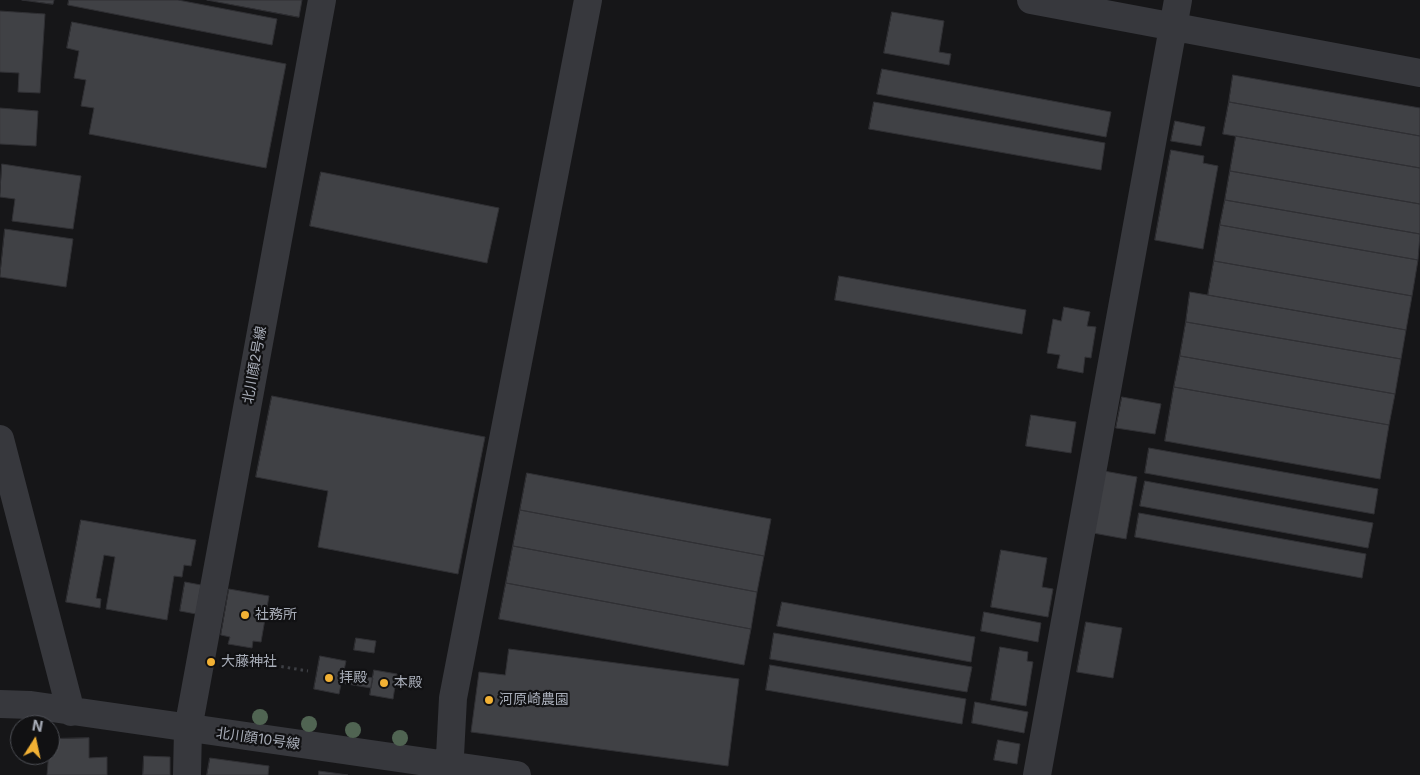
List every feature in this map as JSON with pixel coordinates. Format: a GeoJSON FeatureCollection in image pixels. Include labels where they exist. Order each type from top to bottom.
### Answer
{"type":"FeatureCollection","features":[{"type":"Feature","properties":{"kind":"street","name":"北川顔2号線"},"geometry":{"type":"LineString","coordinates":[[186,775],[188,730],[322,0]]}},
{"type":"Feature","properties":{"kind":"street"},"geometry":{"type":"LineString","coordinates":[[449,770],[454,698],[588,0]]}},
{"type":"Feature","properties":{"kind":"street"},"geometry":{"type":"LineString","coordinates":[[1031,0],[1420,73]]}},
{"type":"Feature","properties":{"kind":"street"},"geometry":{"type":"LineString","coordinates":[[1037,775],[1178,0]]}},
{"type":"Feature","properties":{"kind":"street"},"geometry":{"type":"LineString","coordinates":[[0,439],[72,712]]}},
{"type":"Feature","properties":{"kind":"street","name":"北川顔10号線"},"geometry":{"type":"LineString","coordinates":[[0,704],[31,705],[449,770],[517,775]]}},
{"type":"Feature","properties":{"kind":"path"},"geometry":{"type":"LineString","coordinates":[[202,654],[308,671]]}},
{"type":"Feature","properties":{"kind":"building"},"geometry":{"type":"Polygon","coordinates":[[[22,0],[54,0],[53,4],[22,0]]]}},
{"type":"Feature","properties":{"kind":"building"},"geometry":{"type":"Polygon","coordinates":[[[69,0],[178,0],[277,19],[272,45],[68,5],[69,0]]]}},
{"type":"Feature","properties":{"kind":"building"},"geometry":{"type":"Polygon","coordinates":[[[207,0],[302,0],[299,17],[207,0]]]}},
{"type":"Feature","properties":{"kind":"building"},"geometry":{"type":"Polygon","coordinates":[[[0,11],[45,14],[40,93],[18,92],[19,73],[0,72],[0,11]]]}},
{"type":"Feature","properties":{"kind":"building"},"geometry":{"type":"Polygon","coordinates":[[[892,12],[944,21],[939,52],[951,54],[949,65],[884,53],[892,12]]]}},
{"type":"Feature","properties":{"kind":"building"},"geometry":{"type":"Polygon","coordinates":[[[72,22],[286,64],[266,168],[89,134],[94,108],[81,106],[86,80],[74,78],[79,51],[67,48],[72,22]]]}},
{"type":"Feature","properties":{"kind":"building"},"geometry":{"type":"Polygon","coordinates":[[[882,69],[1111,112],[1106,137],[877,94],[882,69]]]}},
{"type":"Feature","properties":{"kind":"building"},"geometry":{"type":"Polygon","coordinates":[[[1233,75],[1420,108],[1420,136],[1229,102],[1233,75]]]}},
{"type":"Feature","properties":{"kind":"building"},"geometry":{"type":"Polygon","coordinates":[[[874,102],[1105,143],[1101,170],[869,129],[874,102]]]}},
{"type":"Feature","properties":{"kind":"building"},"geometry":{"type":"Polygon","coordinates":[[[1229,102],[1420,136],[1420,168],[1223,134],[1229,102]]]}},
{"type":"Feature","properties":{"kind":"building"},"geometry":{"type":"Polygon","coordinates":[[[0,108],[38,111],[36,146],[0,144],[0,108]]]}},
{"type":"Feature","properties":{"kind":"building"},"geometry":{"type":"Polygon","coordinates":[[[1175,121],[1205,127],[1201,146],[1171,141],[1175,121]]]}},
{"type":"Feature","properties":{"kind":"building"},"geometry":{"type":"Polygon","coordinates":[[[1236,136],[1420,168],[1420,204],[1230,171],[1236,136]]]}},
{"type":"Feature","properties":{"kind":"building"},"geometry":{"type":"Polygon","coordinates":[[[1171,150],[1204,156],[1203,163],[1218,166],[1203,249],[1155,240],[1171,150]]]}},
{"type":"Feature","properties":{"kind":"building"},"geometry":{"type":"Polygon","coordinates":[[[2,164],[81,176],[73,229],[12,221],[15,199],[0,197],[2,164]]]}},
{"type":"Feature","properties":{"kind":"building"},"geometry":{"type":"Polygon","coordinates":[[[1230,171],[1420,204],[1420,234],[1225,200],[1230,171]]]}},
{"type":"Feature","properties":{"kind":"building"},"geometry":{"type":"Polygon","coordinates":[[[321,172],[499,208],[487,263],[310,226],[321,172]]]}},
{"type":"Feature","properties":{"kind":"building"},"geometry":{"type":"Polygon","coordinates":[[[1225,200],[1420,234],[1418,260],[1220,225],[1225,200]]]}},
{"type":"Feature","properties":{"kind":"building"},"geometry":{"type":"Polygon","coordinates":[[[1220,225],[1418,260],[1412,296],[1214,261],[1220,225]]]}},
{"type":"Feature","properties":{"kind":"building"},"geometry":{"type":"Polygon","coordinates":[[[5,229],[73,239],[66,287],[0,277],[5,229]]]}},
{"type":"Feature","properties":{"kind":"building"},"geometry":{"type":"Polygon","coordinates":[[[1214,261],[1412,296],[1406,330],[1208,295],[1214,261]]]}},
{"type":"Feature","properties":{"kind":"building"},"geometry":{"type":"Polygon","coordinates":[[[839,276],[1026,310],[1022,334],[835,300],[839,276]]]}},
{"type":"Feature","properties":{"kind":"building"},"geometry":{"type":"Polygon","coordinates":[[[1190,292],[1406,330],[1401,359],[1186,322],[1190,292]]]}},
{"type":"Feature","properties":{"kind":"building"},"geometry":{"type":"Polygon","coordinates":[[[1064,307],[1090,312],[1087,326],[1096,327],[1091,358],[1085,357],[1083,373],[1057,368],[1060,355],[1047,353],[1053,319],[1061,321],[1064,307]]]}},
{"type":"Feature","properties":{"kind":"building"},"geometry":{"type":"Polygon","coordinates":[[[1186,322],[1401,359],[1395,394],[1180,356],[1186,322]]]}},
{"type":"Feature","properties":{"kind":"building"},"geometry":{"type":"Polygon","coordinates":[[[1180,356],[1395,394],[1389,425],[1174,387],[1180,356]]]}},
{"type":"Feature","properties":{"kind":"building"},"geometry":{"type":"Polygon","coordinates":[[[1174,387],[1389,425],[1380,479],[1165,441],[1174,387]]]}},
{"type":"Feature","properties":{"kind":"building"},"geometry":{"type":"Polygon","coordinates":[[[272,396],[485,437],[458,574],[318,547],[328,491],[256,477],[272,396]]]}},
{"type":"Feature","properties":{"kind":"building"},"geometry":{"type":"Polygon","coordinates":[[[1122,397],[1161,404],[1155,434],[1116,428],[1122,397]]]}},
{"type":"Feature","properties":{"kind":"building"},"geometry":{"type":"Polygon","coordinates":[[[1031,415],[1076,422],[1071,453],[1026,446],[1031,415]]]}},
{"type":"Feature","properties":{"kind":"building"},"geometry":{"type":"Polygon","coordinates":[[[1149,448],[1378,489],[1374,514],[1145,473],[1149,448]]]}},
{"type":"Feature","properties":{"kind":"building"},"geometry":{"type":"Polygon","coordinates":[[[1104,471],[1137,477],[1126,539],[1093,533],[1104,471]]]}},
{"type":"Feature","properties":{"kind":"building"},"geometry":{"type":"Polygon","coordinates":[[[527,473],[771,519],[764,556],[520,510],[527,473]]]}},
{"type":"Feature","properties":{"kind":"building"},"geometry":{"type":"Polygon","coordinates":[[[1145,481],[1373,523],[1368,548],[1140,506],[1145,481]]]}},
{"type":"Feature","properties":{"kind":"building"},"geometry":{"type":"Polygon","coordinates":[[[520,510],[764,556],[757,592],[513,546],[520,510]]]}},
{"type":"Feature","properties":{"kind":"building"},"geometry":{"type":"Polygon","coordinates":[[[1139,513],[1366,554],[1362,578],[1135,537],[1139,513]]]}},
{"type":"Feature","properties":{"kind":"building"},"geometry":{"type":"Polygon","coordinates":[[[81,520],[196,540],[191,566],[184,565],[182,577],[174,576],[167,620],[106,609],[115,557],[104,555],[96,598],[101,599],[100,608],[66,602],[81,520]]]}},
{"type":"Feature","properties":{"kind":"building"},"geometry":{"type":"Polygon","coordinates":[[[513,546],[757,592],[751,629],[506,583],[513,546]]]}},
{"type":"Feature","properties":{"kind":"building"},"geometry":{"type":"Polygon","coordinates":[[[1001,550],[1047,558],[1042,587],[1053,589],[1048,617],[991,607],[1001,550]]]}},
{"type":"Feature","properties":{"kind":"building"},"geometry":{"type":"Polygon","coordinates":[[[185,582],[201,585],[196,614],[180,611],[185,582]]]}},
{"type":"Feature","properties":{"kind":"building"},"geometry":{"type":"Polygon","coordinates":[[[506,583],[751,629],[744,665],[499,619],[506,583]]]}},
{"type":"Feature","properties":{"kind":"building","name":"社務所"},"geometry":{"type":"Polygon","coordinates":[[[229,589],[269,596],[261,642],[253,641],[252,648],[228,644],[230,637],[221,635],[229,589]]]}},
{"type":"Feature","properties":{"kind":"building"},"geometry":{"type":"Polygon","coordinates":[[[782,602],[975,637],[971,662],[777,626],[782,602]]]}},
{"type":"Feature","properties":{"kind":"building"},"geometry":{"type":"Polygon","coordinates":[[[984,612],[1041,623],[1038,642],[981,631],[984,612]]]}},
{"type":"Feature","properties":{"kind":"building"},"geometry":{"type":"Polygon","coordinates":[[[1086,622],[1122,628],[1113,678],[1077,672],[1086,622]]]}},
{"type":"Feature","properties":{"kind":"building"},"geometry":{"type":"Polygon","coordinates":[[[774,633],[972,667],[967,692],[770,659],[774,633]]]}},
{"type":"Feature","properties":{"kind":"building"},"geometry":{"type":"Polygon","coordinates":[[[356,638],[376,641],[374,653],[354,650],[356,638]]]}},
{"type":"Feature","properties":{"kind":"building"},"geometry":{"type":"Polygon","coordinates":[[[1000,647],[1028,652],[1027,661],[1033,662],[1026,706],[991,700],[1000,647]]]}},
{"type":"Feature","properties":{"kind":"building"},"geometry":{"type":"Polygon","coordinates":[[[509,649],[739,679],[728,766],[471,732],[479,672],[505,675],[509,649]]]}},
{"type":"Feature","properties":{"kind":"building","name":"拝殿"},"geometry":{"type":"Polygon","coordinates":[[[320,656],[346,661],[339,694],[314,689],[320,656]]]}},
{"type":"Feature","properties":{"kind":"building"},"geometry":{"type":"Polygon","coordinates":[[[770,665],[966,699],[962,724],[766,690],[770,665]]]}},
{"type":"Feature","properties":{"kind":"building","name":"本殿"},"geometry":{"type":"Polygon","coordinates":[[[374,670],[397,674],[393,699],[370,695],[374,670]]]}},
{"type":"Feature","properties":{"kind":"building"},"geometry":{"type":"Polygon","coordinates":[[[343,673],[373,678],[371,688],[341,683],[343,673]]]}},
{"type":"Feature","properties":{"kind":"building"},"geometry":{"type":"Polygon","coordinates":[[[975,702],[1028,712],[1024,733],[972,723],[975,702]]]}},
{"type":"Feature","properties":{"kind":"building"},"geometry":{"type":"Polygon","coordinates":[[[89,738],[89,758],[107,757],[107,775],[47,775],[48,765],[60,765],[60,739],[89,738]]]}},
{"type":"Feature","properties":{"kind":"building"},"geometry":{"type":"Polygon","coordinates":[[[998,740],[1020,744],[1017,764],[994,760],[998,740]]]}},
{"type":"Feature","properties":{"kind":"building"},"geometry":{"type":"Polygon","coordinates":[[[144,756],[170,757],[170,775],[143,775],[144,756]]]}},
{"type":"Feature","properties":{"kind":"building"},"geometry":{"type":"Polygon","coordinates":[[[210,758],[269,766],[268,775],[207,775],[210,758]]]}},
{"type":"Feature","properties":{"kind":"building"},"geometry":{"type":"Polygon","coordinates":[[[319,771],[348,775],[319,775],[319,771]]]}},
{"type":"Feature","properties":{"kind":"place","name":"社務所"},"geometry":{"type":"Point","coordinates":[245,615]}},
{"type":"Feature","properties":{"kind":"place","name":"大藤神社"},"geometry":{"type":"Point","coordinates":[211,662]}},
{"type":"Feature","properties":{"kind":"place","name":"拝殿"},"geometry":{"type":"Point","coordinates":[329,678]}},
{"type":"Feature","properties":{"kind":"place","name":"本殿"},"geometry":{"type":"Point","coordinates":[384,683]}},
{"type":"Feature","properties":{"kind":"place","name":"河原崎農園"},"geometry":{"type":"Point","coordinates":[489,700]}}]}
